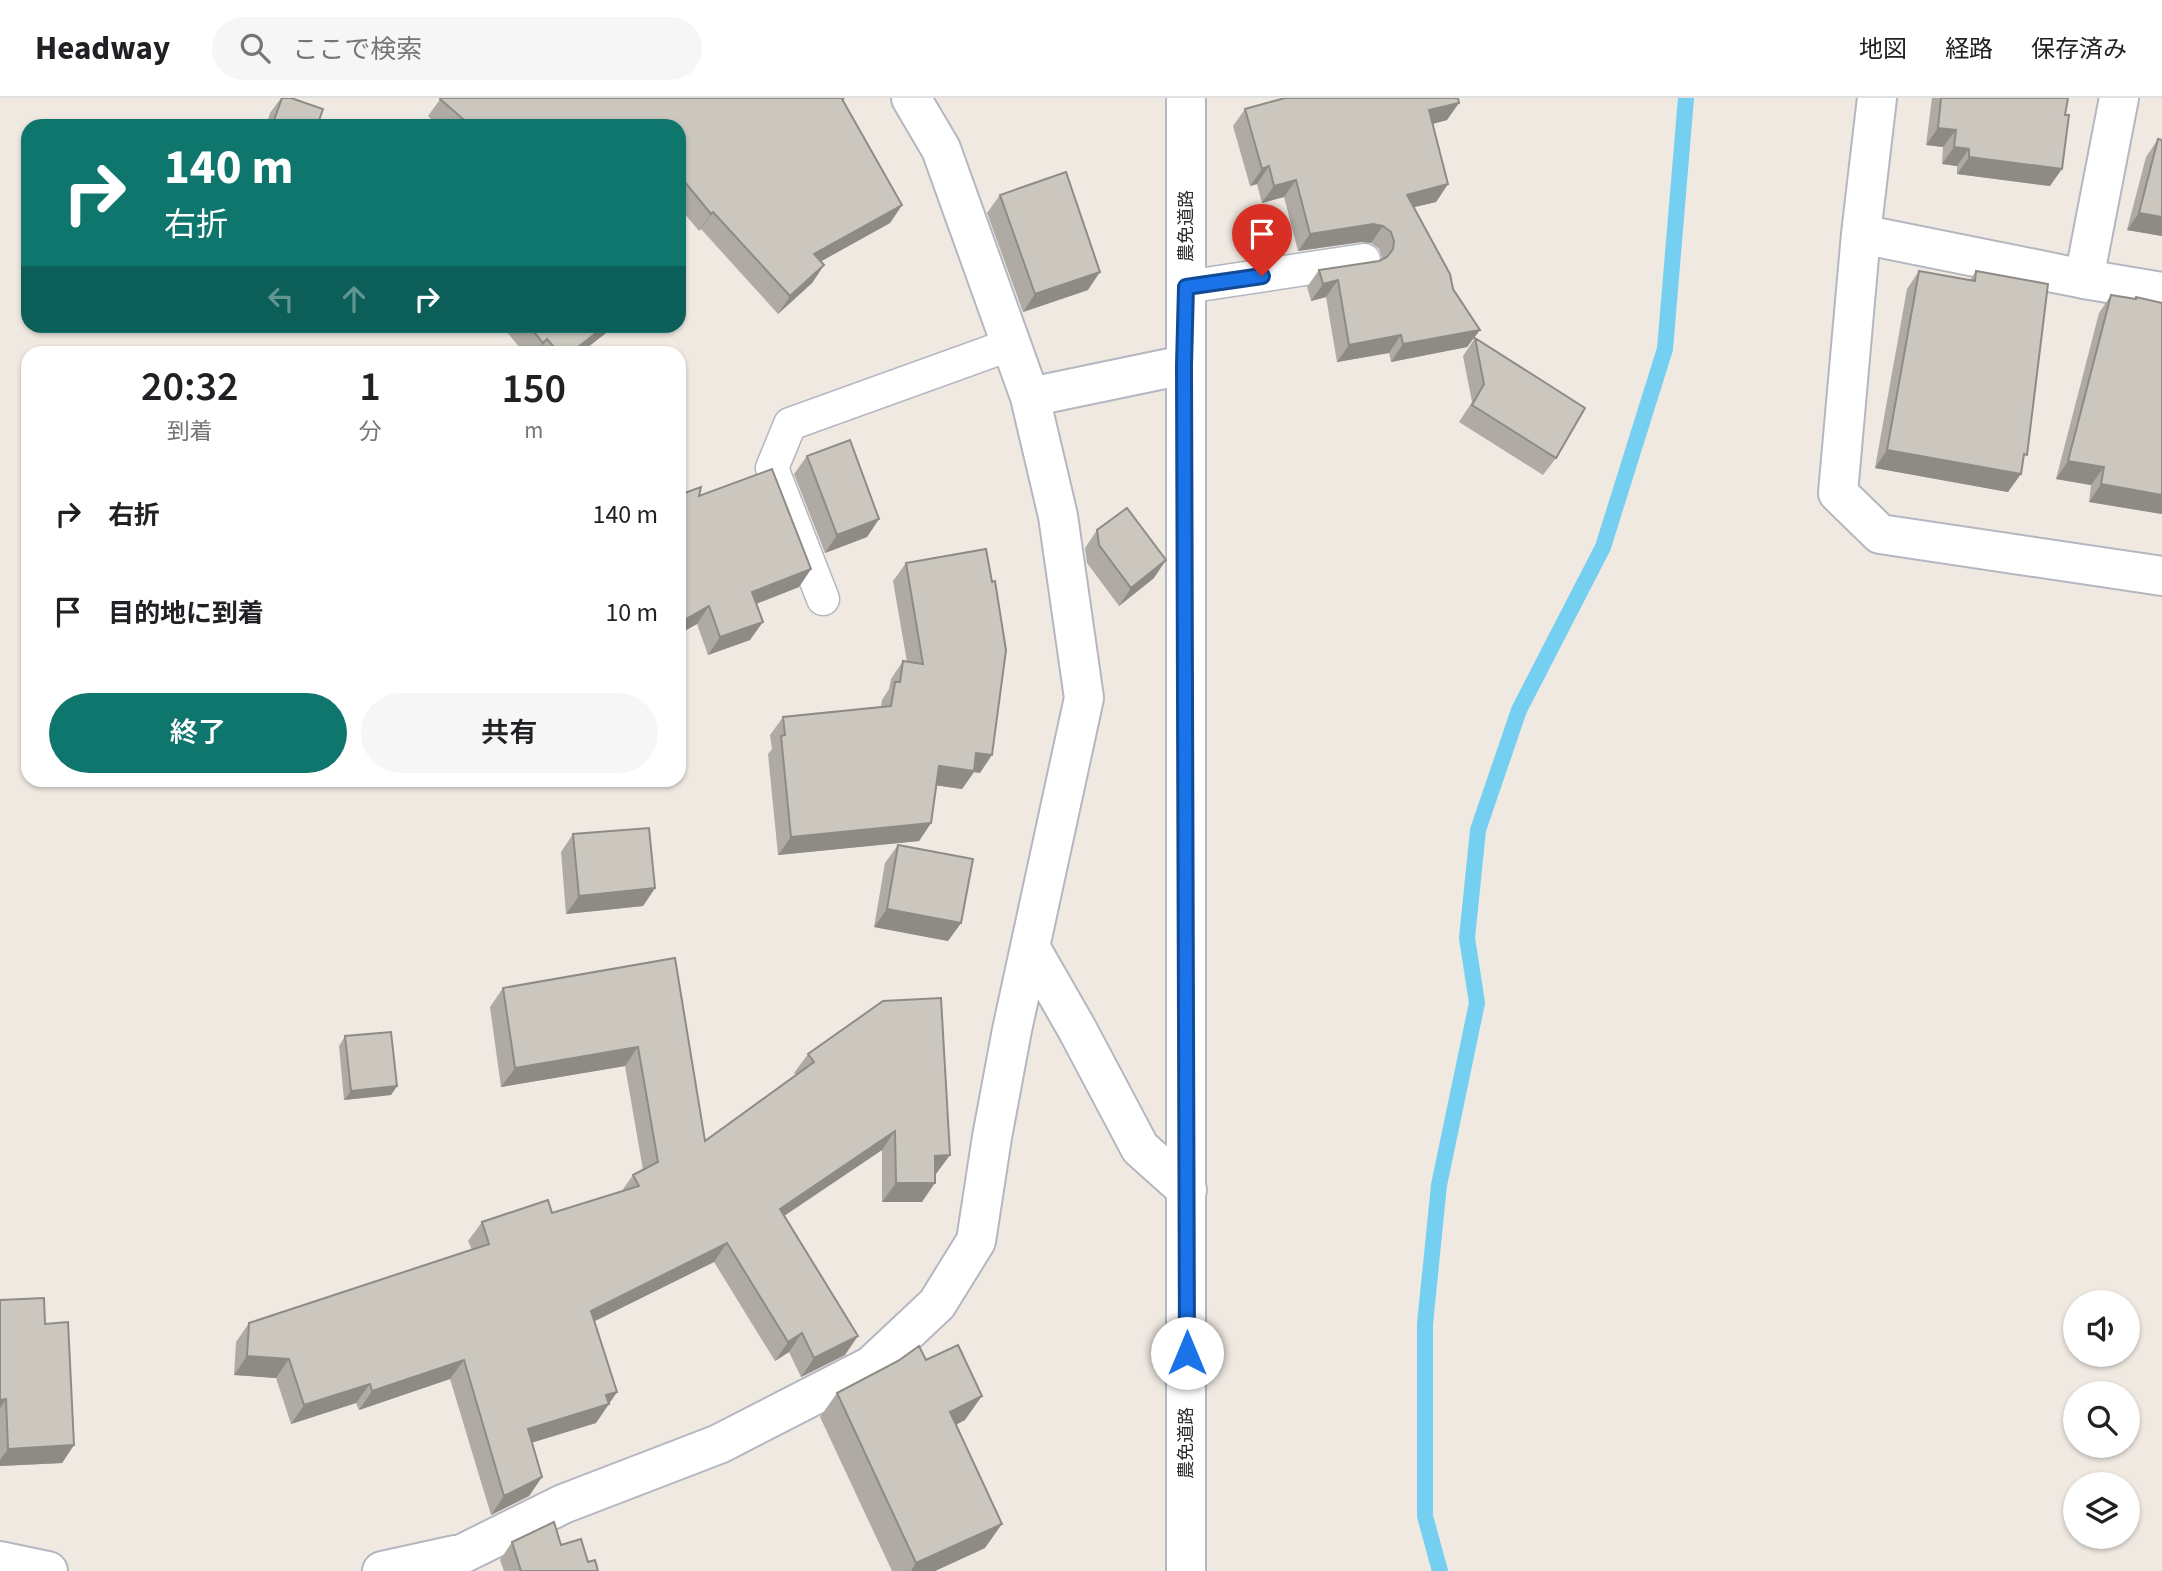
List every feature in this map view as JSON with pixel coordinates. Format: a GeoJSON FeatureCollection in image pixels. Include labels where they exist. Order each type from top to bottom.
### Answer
{"type":"FeatureCollection","features":[{"type":"Feature","properties":{"kind":"street"},"geometry":{"type":"LineString","coordinates":[[382,1571],[465,1562],[563,1504],[719,1444],[871,1366],[937,1304],[976,1241],[992,1138],[1084,698],[1058,516],[1030,397],[941,149],[911,98]]}},
{"type":"Feature","properties":{"kind":"street","name":"農免道路"},"geometry":{"type":"LineString","coordinates":[[1186,98],[1186,1571]]}},
{"type":"Feature","properties":{"kind":"street"},"geometry":{"type":"LineString","coordinates":[[1877,98],[1861,234],[1838,493],[1880,534],[2162,576]]}},
{"type":"Feature","properties":{"kind":"street"},"geometry":{"type":"LineString","coordinates":[[2084,279],[2119,98]]}},
{"type":"Feature","properties":{"kind":"street"},"geometry":{"type":"LineString","coordinates":[[1861,234],[2162,292]]}},
{"type":"Feature","properties":{"kind":"street"},"geometry":{"type":"LineString","coordinates":[[1030,397],[1184,365]]}},
{"type":"Feature","properties":{"kind":"street"},"geometry":{"type":"LineString","coordinates":[[1030,947],[1140,1148],[1188,1189]]}},
{"type":"Feature","properties":{"kind":"lane"},"geometry":{"type":"LineString","coordinates":[[1186,287],[1364,260]]}},
{"type":"Feature","properties":{"kind":"lane"},"geometry":{"type":"LineString","coordinates":[[822,599],[772,468],[790,424],[1012,344]]}},
{"type":"Feature","properties":{"kind":"building"},"geometry":{"type":"Polygon","coordinates":[[[282,98],[291,98],[323,109],[319,119],[274,119],[282,98]]]}},
{"type":"Feature","properties":{"kind":"building"},"geometry":{"type":"Polygon","coordinates":[[[844,98],[842,99],[902,205],[814,254],[824,265],[790,296],[713,212],[711,214],[686,184],[686,119],[463,119],[440,99],[844,98]]]}},
{"type":"Feature","properties":{"kind":"building"},"geometry":{"type":"Polygon","coordinates":[[[1285,98],[1458,98],[1459,103],[1429,110],[1448,184],[1407,195],[1450,274],[1453,289],[1480,330],[1403,344],[1401,335],[1349,345],[1338,280],[1323,284],[1319,270],[1379,261],[1387,257],[1393,249],[1394,241],[1391,232],[1383,226],[1373,224],[1310,234],[1296,180],[1274,186],[1269,166],[1262,169],[1245,109],[1285,98]]]}},
{"type":"Feature","properties":{"kind":"building"},"geometry":{"type":"Polygon","coordinates":[[[1941,98],[2068,98],[2065,115],[2069,115],[2062,169],[1969,157],[1969,149],[1954,147],[1956,130],[1938,128],[1941,98]]]}},
{"type":"Feature","properties":{"kind":"building"},"geometry":{"type":"Polygon","coordinates":[[[2158,139],[2162,140],[2162,217],[2139,213],[2158,139]]]}},
{"type":"Feature","properties":{"kind":"building"},"geometry":{"type":"Polygon","coordinates":[[[1066,172],[1100,272],[1035,294],[1000,195],[1066,172]]]}},
{"type":"Feature","properties":{"kind":"building"},"geometry":{"type":"Polygon","coordinates":[[[1919,271],[1975,281],[1976,271],[2048,284],[2027,455],[2024,454],[2021,474],[1887,450],[1919,271]]]}},
{"type":"Feature","properties":{"kind":"building"},"geometry":{"type":"Polygon","coordinates":[[[2111,295],[2162,303],[2162,495],[2101,484],[2104,467],[2068,461],[2111,295]]]}},
{"type":"Feature","properties":{"kind":"building"},"geometry":{"type":"Polygon","coordinates":[[[535,333],[596,333],[579,346],[553,346],[547,339],[543,343],[535,333]]]}},
{"type":"Feature","properties":{"kind":"building"},"geometry":{"type":"Polygon","coordinates":[[[1475,338],[1585,408],[1556,458],[1472,405],[1484,384],[1475,338]]]}},
{"type":"Feature","properties":{"kind":"building"},"geometry":{"type":"Polygon","coordinates":[[[850,440],[879,519],[837,535],[807,456],[850,440]]]}},
{"type":"Feature","properties":{"kind":"building"},"geometry":{"type":"Polygon","coordinates":[[[772,469],[811,569],[752,592],[763,622],[720,637],[709,606],[686,619],[686,492],[701,487],[699,496],[772,469]]]}},
{"type":"Feature","properties":{"kind":"building"},"geometry":{"type":"Polygon","coordinates":[[[1127,508],[1166,560],[1131,588],[1099,545],[1097,530],[1127,508]]]}},
{"type":"Feature","properties":{"kind":"building"},"geometry":{"type":"Polygon","coordinates":[[[986,549],[992,582],[995,581],[1006,650],[992,755],[976,753],[974,771],[939,766],[931,823],[791,837],[781,736],[785,735],[783,717],[891,706],[895,682],[900,682],[903,661],[923,664],[906,563],[986,549]]]}},
{"type":"Feature","properties":{"kind":"building"},"geometry":{"type":"Polygon","coordinates":[[[649,828],[655,888],[579,896],[573,834],[649,828]]]}},
{"type":"Feature","properties":{"kind":"building"},"geometry":{"type":"Polygon","coordinates":[[[898,845],[973,859],[961,923],[887,909],[898,845]]]}},
{"type":"Feature","properties":{"kind":"building"},"geometry":{"type":"Polygon","coordinates":[[[675,958],[705,1141],[814,1062],[808,1054],[883,1001],[941,998],[950,1155],[935,1156],[935,1183],[896,1183],[895,1131],[780,1209],[858,1336],[814,1358],[802,1333],[788,1342],[727,1243],[591,1311],[617,1392],[606,1395],[609,1404],[528,1429],[542,1477],[504,1496],[464,1360],[372,1391],[370,1384],[304,1405],[289,1359],[247,1356],[249,1323],[489,1244],[482,1222],[548,1200],[552,1213],[639,1186],[633,1175],[658,1162],[638,1047],[515,1068],[503,988],[675,958]]]}},
{"type":"Feature","properties":{"kind":"building"},"geometry":{"type":"Polygon","coordinates":[[[391,1032],[397,1086],[351,1091],[345,1036],[391,1032]]]}},
{"type":"Feature","properties":{"kind":"building"},"geometry":{"type":"Polygon","coordinates":[[[44,1298],[45,1324],[68,1322],[74,1445],[8,1449],[6,1399],[0,1400],[0,1300],[44,1298]]]}},
{"type":"Feature","properties":{"kind":"building"},"geometry":{"type":"Polygon","coordinates":[[[958,1345],[982,1396],[950,1412],[1002,1524],[916,1563],[837,1393],[898,1361],[919,1346],[926,1360],[958,1345]]]}},
{"type":"Feature","properties":{"kind":"building"},"geometry":{"type":"Polygon","coordinates":[[[554,1522],[561,1545],[581,1539],[588,1562],[595,1560],[598,1571],[521,1571],[512,1542],[554,1522]]]}},
{"type":"Feature","properties":{"kind":"waterway"},"geometry":{"type":"LineString","coordinates":[[1440,1571],[1425,1516],[1425,1324],[1439,1185],[1477,1003],[1467,938],[1478,830],[1519,710],[1603,547],[1665,349],[1686,98]]}},
{"type":"Feature","properties":{"kind":"route"},"geometry":{"type":"LineString","coordinates":[[1187,1353],[1186,287],[1262,276]]}}]}
